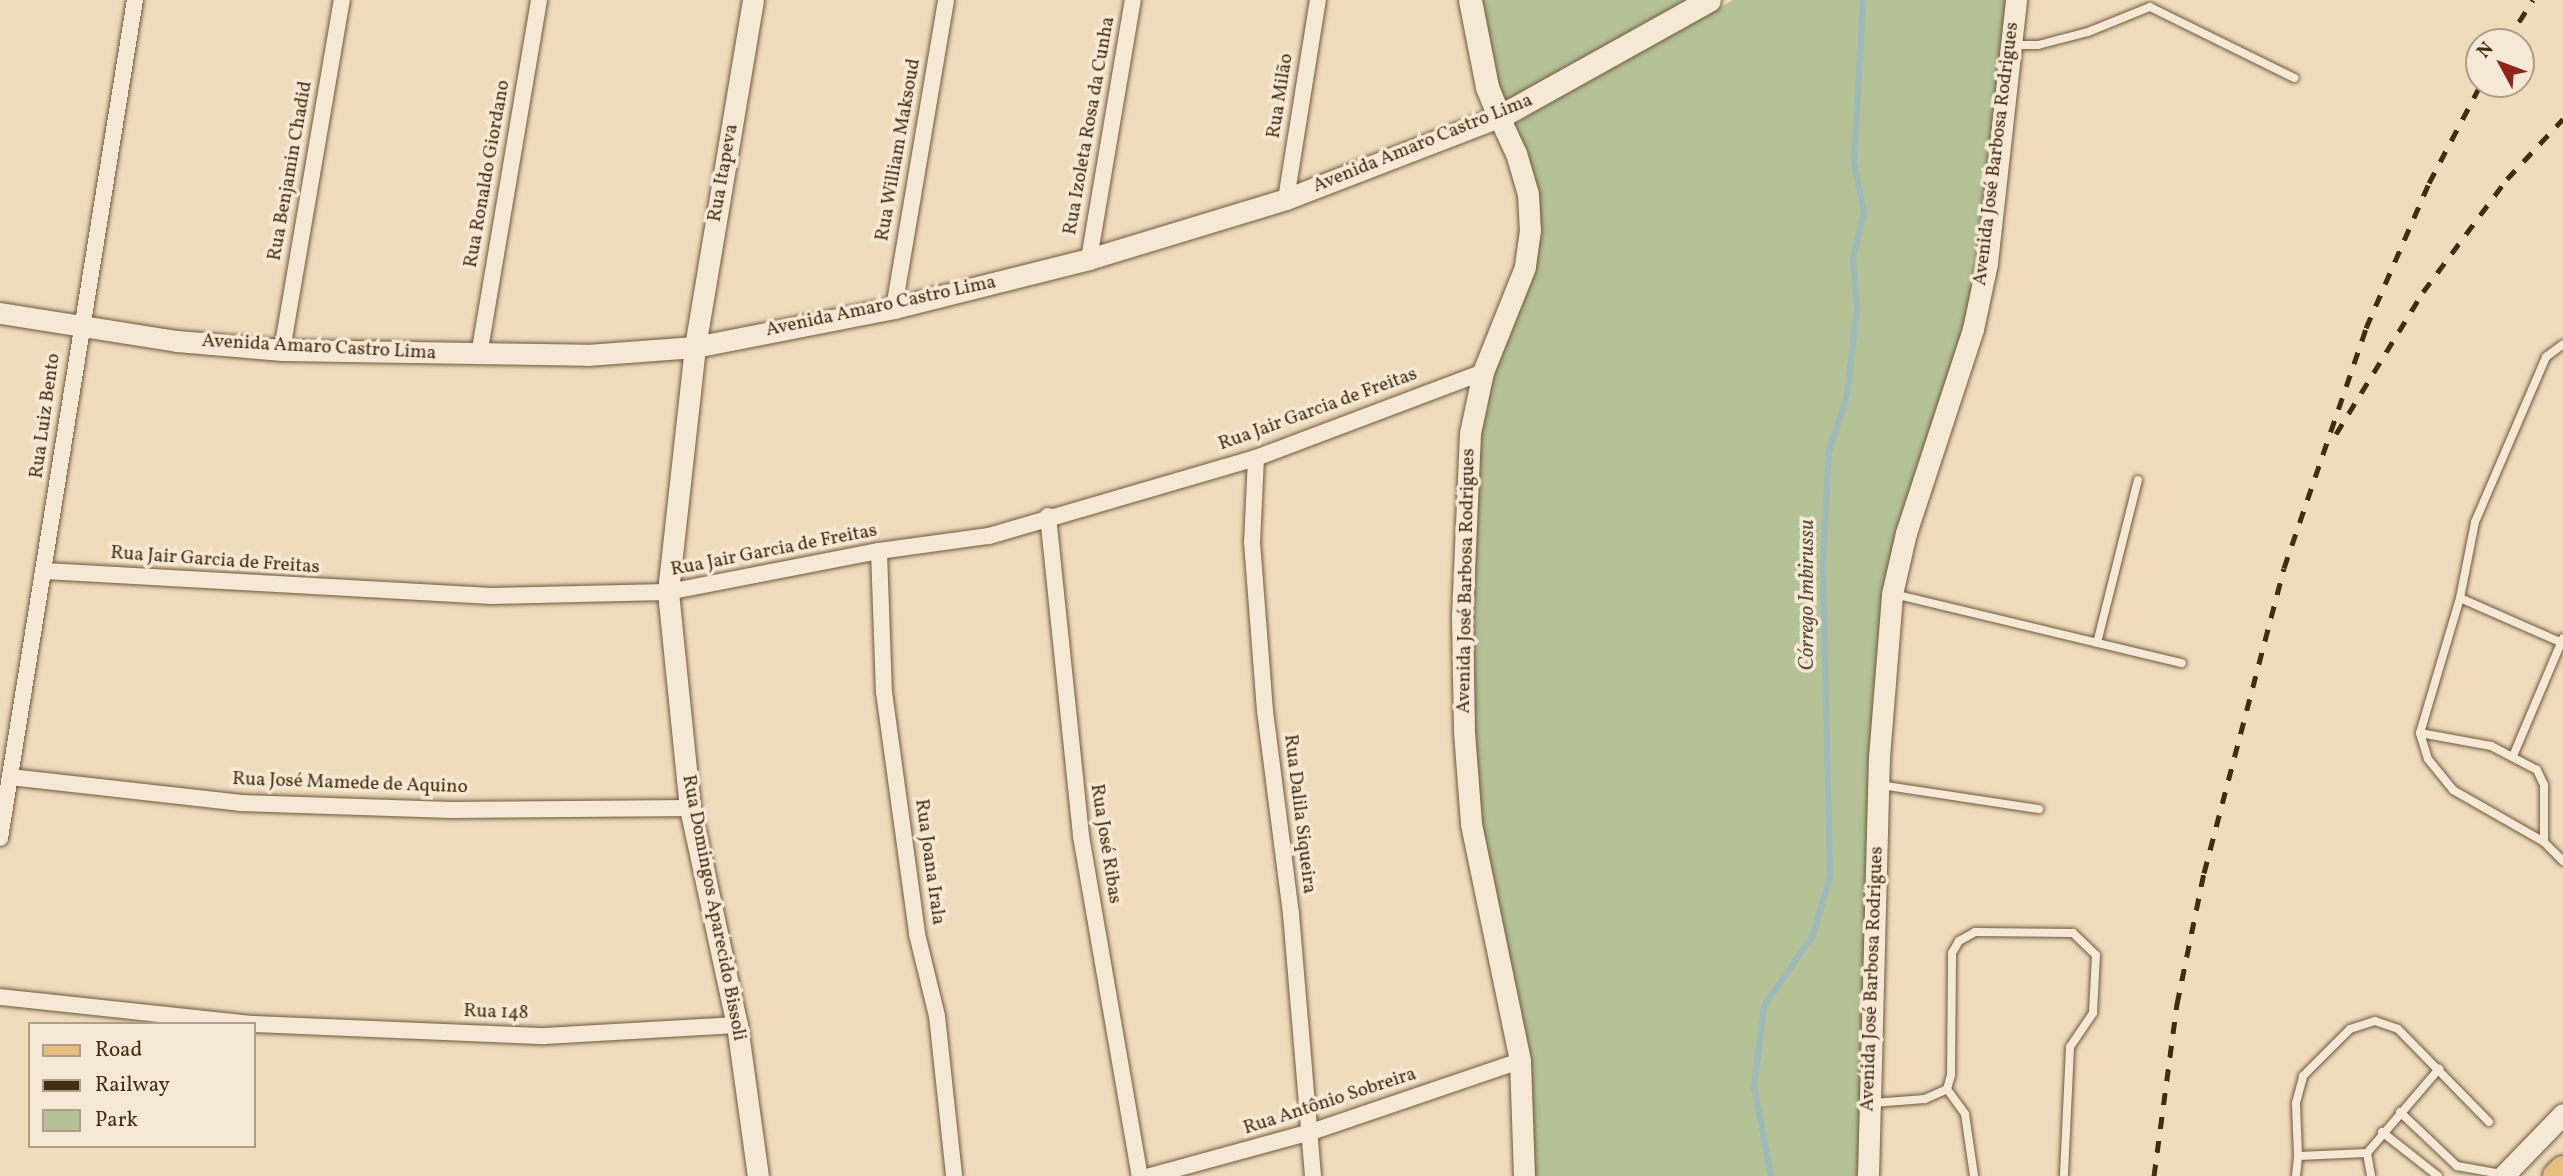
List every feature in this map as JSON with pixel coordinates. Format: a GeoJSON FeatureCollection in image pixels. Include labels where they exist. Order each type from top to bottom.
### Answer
{"type":"FeatureCollection","features":[{"type":"Feature","properties":{"kind":"main road","name":"Avenida José Barbosa Rodrigues"},"geometry":{"type":"LineString","coordinates":[[1470,0],[1487,86],[1499,117]]}},
{"type":"Feature","properties":{"kind":"main road","name":"Avenida Amaro Castro Lima"},"geometry":{"type":"LineString","coordinates":[[1499,117],[1709,0]]}},
{"type":"Feature","properties":{"kind":"main road"},"geometry":{"type":"LineString","coordinates":[[2556,1176],[2563,1169]]}},
{"type":"Feature","properties":{"kind":"street","name":"Rua Luiz Bento"},"geometry":{"type":"LineString","coordinates":[[0,838],[135,0]]}},
{"type":"Feature","properties":{"kind":"street","name":"Rua Benjamin Chadid"},"geometry":{"type":"LineString","coordinates":[[282,350],[341,0]]}},
{"type":"Feature","properties":{"kind":"street","name":"Rua Ronaldo Giordano"},"geometry":{"type":"LineString","coordinates":[[479,355],[539,0]]}},
{"type":"Feature","properties":{"kind":"street","name":"Rua Itapeva"},"geometry":{"type":"LineString","coordinates":[[695,347],[753,0]]}},
{"type":"Feature","properties":{"kind":"street","name":"Rua William Maksoud"},"geometry":{"type":"LineString","coordinates":[[894,308],[946,0]]}},
{"type":"Feature","properties":{"kind":"street","name":"Rua Izoleta Rosa da Cunha"},"geometry":{"type":"LineString","coordinates":[[1089,259],[1133,0]]}},
{"type":"Feature","properties":{"kind":"street","name":"Rua Milão"},"geometry":{"type":"LineString","coordinates":[[1286,199],[1318,0]]}},
{"type":"Feature","properties":{"kind":"street","name":"Avenida José Barbosa Rodrigues"},"geometry":{"type":"LineString","coordinates":[[1868,1176],[1878,785],[1892,594],[1906,533],[1973,329],[1995,201],[2016,0]]}},
{"type":"Feature","properties":{"kind":"street","name":"Avenida Amaro Castro Lima"},"geometry":{"type":"LineString","coordinates":[[0,313],[81,328],[282,350],[587,355],[695,347],[894,308],[1089,259],[1286,199],[1499,117]]}},
{"type":"Feature","properties":{"kind":"street","name":"Avenida José Barbosa Rodrigues"},"geometry":{"type":"LineString","coordinates":[[1499,117],[1516,153],[1528,194],[1530,230],[1514,301],[1483,372],[1470,433],[1466,493],[1464,732],[1471,824],[1520,1061],[1524,1176]]}},
{"type":"Feature","properties":{"kind":"street","name":"Rua Domingos Aparecido Bissoli"},"geometry":{"type":"LineString","coordinates":[[695,347],[668,592],[690,808],[737,1025],[758,1176]]}},
{"type":"Feature","properties":{"kind":"street","name":"Rua Jair Garcia de Freitas"},"geometry":{"type":"LineString","coordinates":[[45,571],[491,596],[668,592],[879,551],[989,536],[1048,516],[1256,458],[1483,372]]}},
{"type":"Feature","properties":{"kind":"street","name":"Rua Dalila Siqueira"},"geometry":{"type":"LineString","coordinates":[[1256,458],[1252,542],[1265,710],[1291,914],[1313,1176]]}},
{"type":"Feature","properties":{"kind":"street","name":"Rua José Ribas"},"geometry":{"type":"LineString","coordinates":[[1048,516],[1081,836],[1140,1176]]}},
{"type":"Feature","properties":{"kind":"street","name":"Rua Joana Irala"},"geometry":{"type":"LineString","coordinates":[[879,551],[884,692],[917,934],[937,1016],[954,1176]]}},
{"type":"Feature","properties":{"kind":"street","name":"Rua José Mamede de Aquino"},"geometry":{"type":"LineString","coordinates":[[10,777],[240,803],[451,810],[690,808]]}},
{"type":"Feature","properties":{"kind":"street","name":"Rua 148"},"geometry":{"type":"LineString","coordinates":[[0,997],[234,1022]]}},
{"type":"Feature","properties":{"kind":"street","name":"Rua 148"},"geometry":{"type":"LineString","coordinates":[[256,1024],[545,1036],[737,1025]]}},
{"type":"Feature","properties":{"kind":"street","name":"Rua Antônio Sobreira"},"geometry":{"type":"LineString","coordinates":[[1150,1176],[1311,1132],[1520,1061]]}},
{"type":"Feature","properties":{"kind":"street"},"geometry":{"type":"LineString","coordinates":[[2504,1175],[2563,1114]]}},
{"type":"Feature","properties":{"kind":"lane"},"geometry":{"type":"LineString","coordinates":[[2011,45],[2038,44],[2076,35],[2150,8],[2294,78]]}},
{"type":"Feature","properties":{"kind":"lane"},"geometry":{"type":"LineString","coordinates":[[2563,344],[2546,357],[2500,457],[2475,522],[2460,598],[2420,733],[2433,768],[2453,790],[2544,842],[2563,861]]}},
{"type":"Feature","properties":{"kind":"lane"},"geometry":{"type":"LineString","coordinates":[[2097,643],[2138,480]]}},
{"type":"Feature","properties":{"kind":"lane"},"geometry":{"type":"LineString","coordinates":[[1892,594],[2182,663]]}},
{"type":"Feature","properties":{"kind":"lane"},"geometry":{"type":"LineString","coordinates":[[2460,598],[2561,640],[2513,755]]}},
{"type":"Feature","properties":{"kind":"lane"},"geometry":{"type":"LineString","coordinates":[[2420,733],[2491,746],[2538,770],[2544,785],[2544,842]]}},
{"type":"Feature","properties":{"kind":"lane"},"geometry":{"type":"LineString","coordinates":[[1878,785],[2039,809]]}},
{"type":"Feature","properties":{"kind":"lane"},"geometry":{"type":"LineString","coordinates":[[1870,1103],[1925,1099],[1947,1088],[1951,1075],[1952,953],[1959,941],[1975,932],[2073,933],[2087,942],[2095,956],[2093,1013],[2070,1047],[2064,1176]]}},
{"type":"Feature","properties":{"kind":"lane"},"geometry":{"type":"LineString","coordinates":[[2296,1176],[2297,1102],[2304,1076],[2350,1029],[2375,1021],[2398,1028],[2489,1122]]}},
{"type":"Feature","properties":{"kind":"lane"},"geometry":{"type":"LineString","coordinates":[[2371,1176],[2367,1153],[2382,1132],[2439,1069]]}},
{"type":"Feature","properties":{"kind":"lane"},"geometry":{"type":"LineString","coordinates":[[1947,1088],[1965,1114],[1974,1176]]}},
{"type":"Feature","properties":{"kind":"lane"},"geometry":{"type":"LineString","coordinates":[[2400,1112],[2457,1166],[2504,1175]]}},
{"type":"Feature","properties":{"kind":"lane"},"geometry":{"type":"LineString","coordinates":[[2382,1132],[2438,1176]]}},
{"type":"Feature","properties":{"kind":"lane"},"geometry":{"type":"LineString","coordinates":[[2298,1156],[2367,1153]]}},
{"type":"Feature","properties":{"kind":"green space"},"geometry":{"type":"Polygon","coordinates":[[[1473,0],[1696,0],[1498,109],[1473,0]]]}},
{"type":"Feature","properties":{"kind":"green space"},"geometry":{"type":"Polygon","coordinates":[[[1733,0],[2021,0],[1998,214],[1894,606],[1870,1176],[1526,1176],[1466,744],[1472,445],[1533,242],[1507,128],[1733,0]]]}},
{"type":"Feature","properties":{"kind":"waterway","name":"Córrego Imbirussu"},"geometry":{"type":"LineString","coordinates":[[1771,1176],[1754,1087],[1764,1006],[1813,935],[1830,876],[1823,561],[1829,451],[1847,396],[1857,308],[1853,258],[1864,212],[1854,163],[1863,0]]}},
{"type":"Feature","properties":{"kind":"railway"},"geometry":{"type":"LineString","coordinates":[[2515,28],[2533,0]]}},
{"type":"Feature","properties":{"kind":"railway"},"geometry":{"type":"LineString","coordinates":[[2154,1176],[2177,1004],[2204,873],[2284,568],[2366,328],[2429,183],[2474,98]]}},
{"type":"Feature","properties":{"kind":"railway"},"geometry":{"type":"LineString","coordinates":[[2336,434],[2423,292],[2507,179],[2563,119]]}}]}
